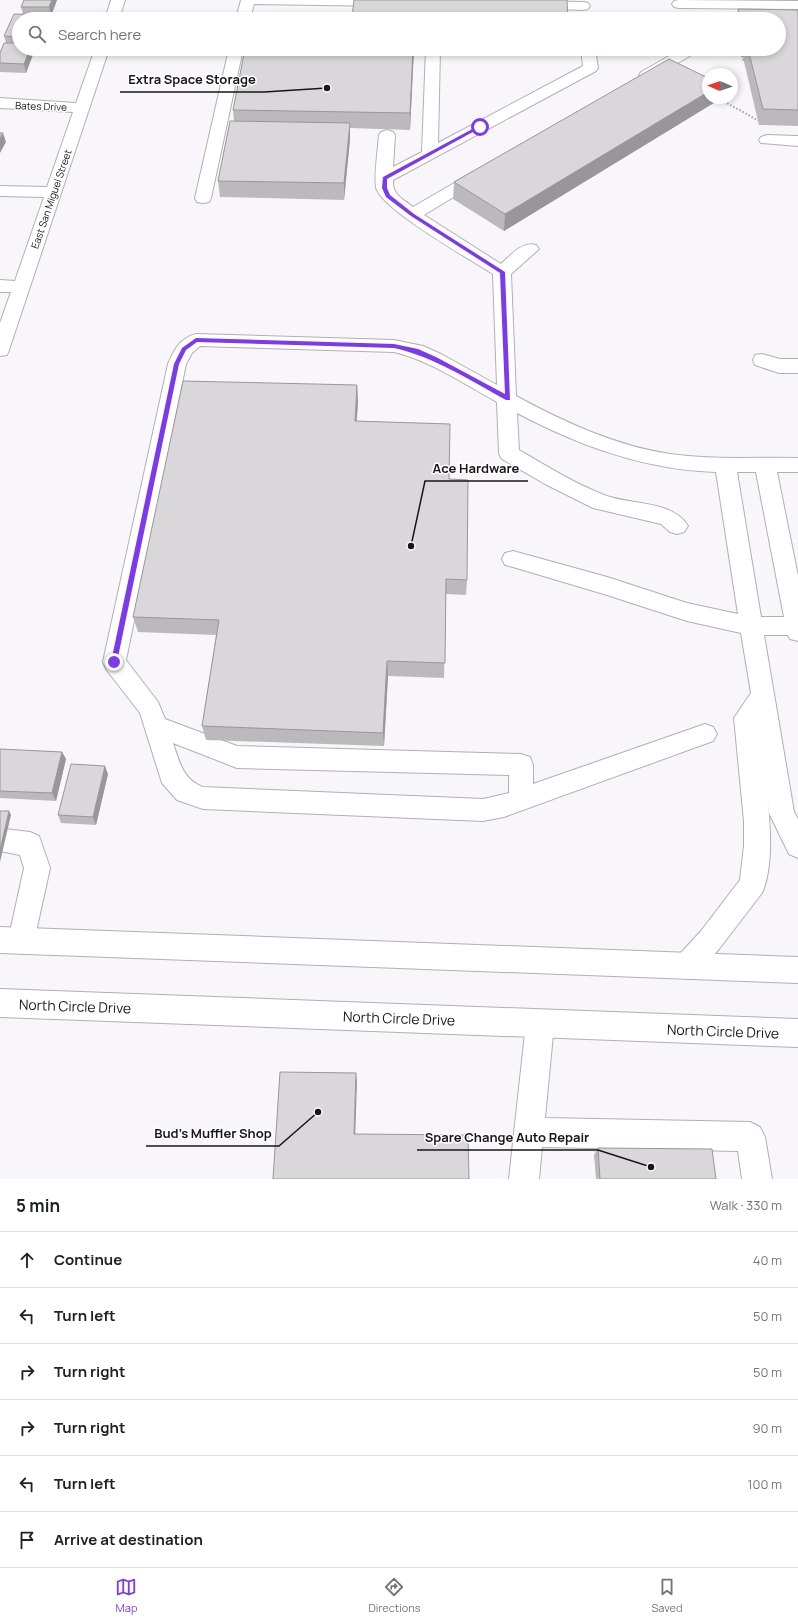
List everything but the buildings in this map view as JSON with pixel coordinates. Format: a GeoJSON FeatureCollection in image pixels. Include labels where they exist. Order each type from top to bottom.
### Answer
{"type":"FeatureCollection","features":[{"type":"Feature","properties":{"kind":"main road"},"geometry":{"type":"LineString","coordinates":[[114,12],[118,0]]}},
{"type":"Feature","properties":{"kind":"main road"},"geometry":{"type":"LineString","coordinates":[[245,12],[248,0],[399,3]]}},
{"type":"Feature","properties":{"kind":"main road"},"geometry":{"type":"LineString","coordinates":[[680,12],[678,2],[798,6]]}},
{"type":"Feature","properties":{"kind":"main road"},"geometry":{"type":"LineString","coordinates":[[527,5],[583,8]]}},
{"type":"Feature","properties":{"kind":"main road","name":"East San Miguel Street"},"geometry":{"type":"LineString","coordinates":[[0,350],[100,56]]}},
{"type":"Feature","properties":{"kind":"main road"},"geometry":{"type":"LineString","coordinates":[[203,198],[234,56]]}},
{"type":"Feature","properties":{"kind":"main road"},"geometry":{"type":"LineString","coordinates":[[430,154],[433,56]]}},
{"type":"Feature","properties":{"kind":"main road"},"geometry":{"type":"LineString","coordinates":[[385,178],[591,68],[589,56]]}},
{"type":"Feature","properties":{"kind":"main road"},"geometry":{"type":"LineString","coordinates":[[630,84],[680,56]]}},
{"type":"Feature","properties":{"kind":"main road","name":"Bates Drive"},"geometry":{"type":"LineString","coordinates":[[0,103],[83,108]]}},
{"type":"Feature","properties":{"kind":"main road"},"geometry":{"type":"LineString","coordinates":[[387,135],[384,188],[388,196],[412,215],[502,272]]}},
{"type":"Feature","properties":{"kind":"main road"},"geometry":{"type":"LineString","coordinates":[[767,140],[798,140]]}},
{"type":"Feature","properties":{"kind":"main road"},"geometry":{"type":"LineString","coordinates":[[412,215],[494,166]]}},
{"type":"Feature","properties":{"kind":"main road"},"geometry":{"type":"LineString","coordinates":[[0,191],[53,192]]}},
{"type":"Feature","properties":{"kind":"main road"},"geometry":{"type":"LineString","coordinates":[[502,272],[530,249]]}},
{"type":"Feature","properties":{"kind":"main road"},"geometry":{"type":"LineString","coordinates":[[502,272],[509,454],[552,479],[600,502],[667,517],[677,526]]}},
{"type":"Feature","properties":{"kind":"main road"},"geometry":{"type":"LineString","coordinates":[[0,286],[22,287]]}},
{"type":"Feature","properties":{"kind":"main road"},"geometry":{"type":"LineString","coordinates":[[705,734],[504,806],[483,810],[203,798],[186,792],[172,775],[150,709],[114,662],[176,364],[184,349],[196,340],[394,346],[416,351],[434,358],[562,427],[593,441],[625,452],[654,458],[704,463],[798,464]]}},
{"type":"Feature","properties":{"kind":"main road"},"geometry":{"type":"LineString","coordinates":[[762,360],[779,366],[798,366]]}},
{"type":"Feature","properties":{"kind":"main road"},"geometry":{"type":"LineString","coordinates":[[725,464],[782,813],[798,846]]}},
{"type":"Feature","properties":{"kind":"main road"},"geometry":{"type":"LineString","coordinates":[[513,559],[607,586],[687,612],[752,626],[798,628],[765,464]]}},
{"type":"Feature","properties":{"kind":"main road"},"geometry":{"type":"LineString","coordinates":[[687,966],[710,940],[753,884],[758,821],[746,718],[763,695]]}},
{"type":"Feature","properties":{"kind":"main road"},"geometry":{"type":"LineString","coordinates":[[156,726],[237,757],[521,765],[521,800]]}},
{"type":"Feature","properties":{"kind":"main road"},"geometry":{"type":"LineString","coordinates":[[5,841],[30,844],[37,868],[10,941],[798,970]]}},
{"type":"Feature","properties":{"kind":"main road","name":"North Circle Drive"},"geometry":{"type":"LineString","coordinates":[[0,1003],[798,1033]]}},
{"type":"Feature","properties":{"kind":"main road"},"geometry":{"type":"LineString","coordinates":[[524,1179],[540,1024]]}},
{"type":"Feature","properties":{"kind":"main road"},"geometry":{"type":"LineString","coordinates":[[529,1132],[750,1137],[757,1179]]}},
{"type":"Feature","properties":{"kind":"path"},"geometry":{"type":"LineString","coordinates":[[742,56],[744,64]]}},
{"type":"Feature","properties":{"kind":"path"},"geometry":{"type":"LineString","coordinates":[[729,104],[762,122],[759,115]]}},
{"type":"Feature","properties":{"kind":"place","name":"Extra Space Storage"},"geometry":{"type":"Point","coordinates":[327,88]}},
{"type":"Feature","properties":{"kind":"place","name":"Ace Hardware"},"geometry":{"type":"Point","coordinates":[411,546]}},
{"type":"Feature","properties":{"kind":"place","name":"Bud's Muffler Shop"},"geometry":{"type":"Point","coordinates":[318,1112]}},
{"type":"Feature","properties":{"kind":"place","name":"Spare Change Auto Repair"},"geometry":{"type":"Point","coordinates":[651,1167]}},
{"type":"Feature","properties":{"kind":"route"},"geometry":{"type":"LineString","coordinates":[[114,662],[176,364],[184,349],[196,340],[394,346],[416,351],[434,358],[508,398],[502,272],[412,215],[388,196],[384,188],[385,178],[480,127]]}}]}
